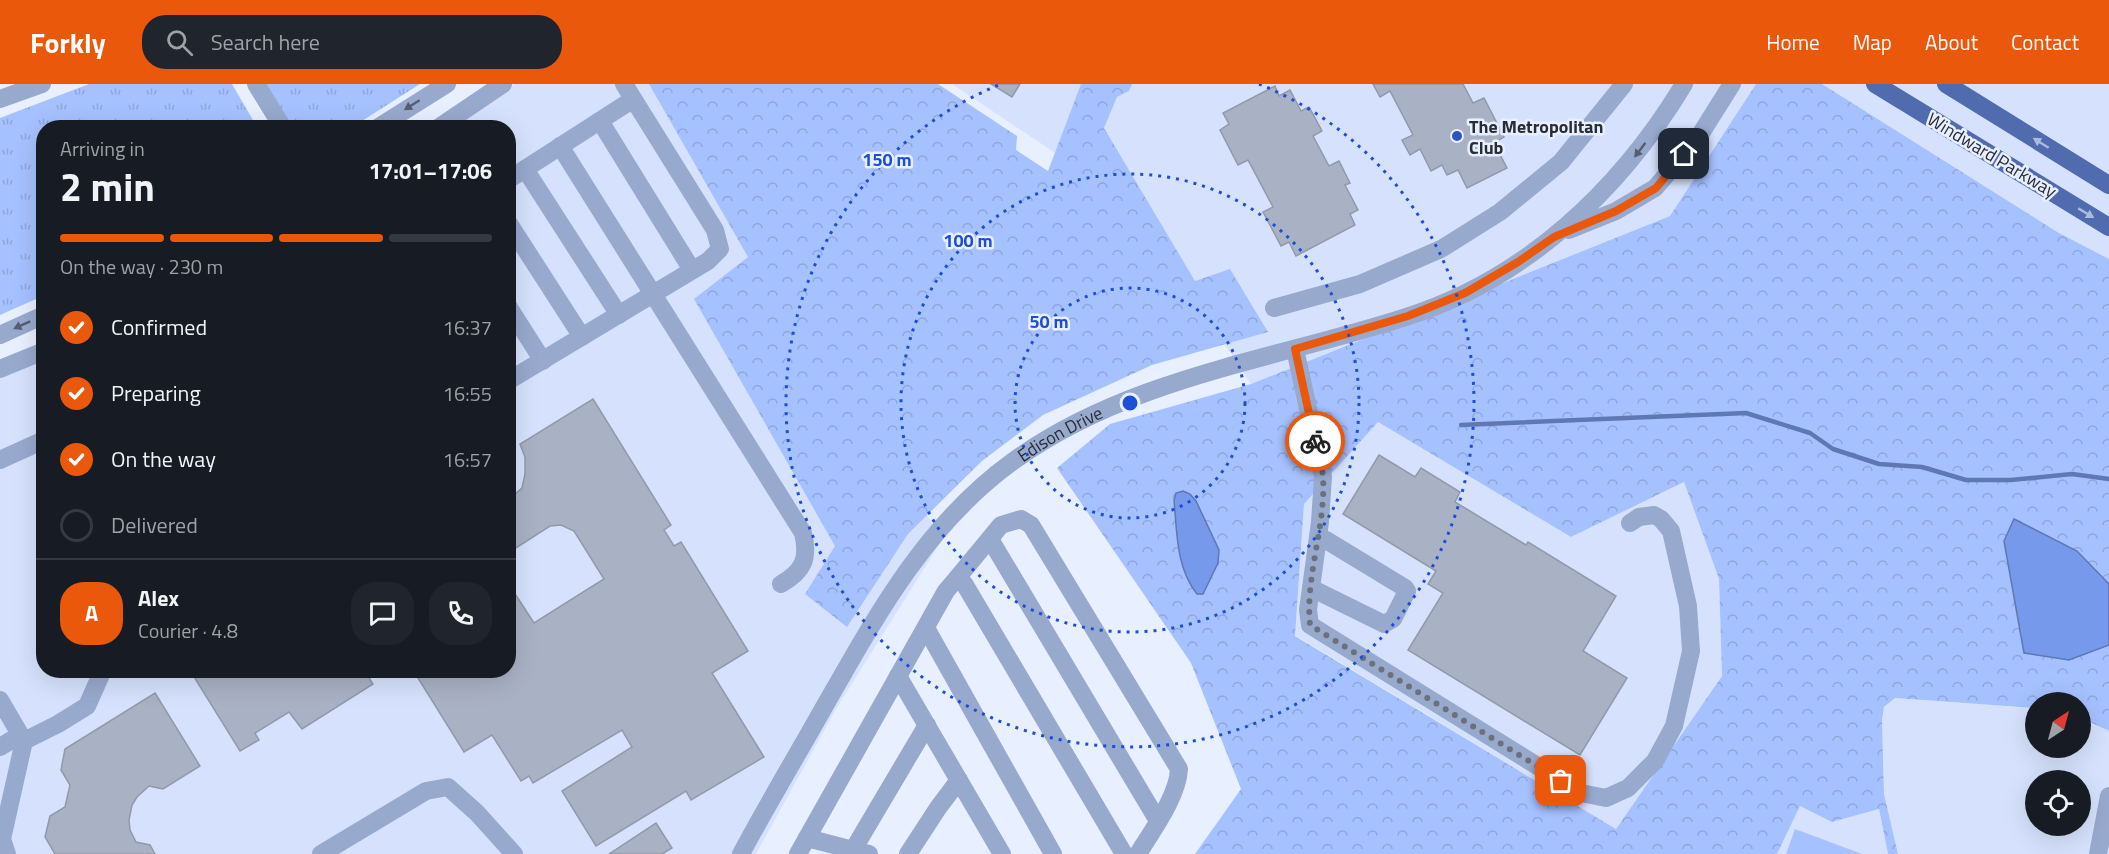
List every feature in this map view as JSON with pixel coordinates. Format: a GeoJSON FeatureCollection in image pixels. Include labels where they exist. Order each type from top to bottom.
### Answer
{"type":"FeatureCollection","features":[{"type":"Feature","properties":{"kind":"main road","name":"Windward Parkway"},"geometry":{"type":"LineString","coordinates":[[1875,84],[2109,227]]}},
{"type":"Feature","properties":{"kind":"main road","name":"Windward Parkway"},"geometry":{"type":"LineString","coordinates":[[1946,84],[2109,185]]}},
{"type":"Feature","properties":{"kind":"street"},"geometry":{"type":"LineString","coordinates":[[0,99],[42,84]]}},
{"type":"Feature","properties":{"kind":"street"},"geometry":{"type":"LineString","coordinates":[[256,84],[278,120]]}},
{"type":"Feature","properties":{"kind":"street"},"geometry":{"type":"LineString","coordinates":[[390,120],[447,84]]}},
{"type":"Feature","properties":{"kind":"street"},"geometry":{"type":"LineString","coordinates":[[450,120],[503,84]]}},
{"type":"Feature","properties":{"kind":"street"},"geometry":{"type":"LineString","coordinates":[[1274,308],[1360,284],[1441,249],[1500,212],[1561,162],[1624,84]]}},
{"type":"Feature","properties":{"kind":"street","name":"Edison Drive"},"geometry":{"type":"LineString","coordinates":[[741,854],[870,628],[904,573],[935,533],[971,496],[1051,435],[1097,411],[1159,387],[1408,316],[1465,293],[1518,262],[1554,237],[1580,214],[1629,164],[1665,115],[1684,84]]}},
{"type":"Feature","properties":{"kind":"street","name":"Edison Drive"},"geometry":{"type":"LineString","coordinates":[[1554,237],[1616,211],[1656,188],[1698,138],[1732,84]]}},
{"type":"Feature","properties":{"kind":"street"},"geometry":{"type":"LineString","coordinates":[[516,175],[600,121],[628,92],[715,230],[720,249],[708,261],[516,376]]}},
{"type":"Feature","properties":{"kind":"street"},"geometry":{"type":"LineString","coordinates":[[600,121],[692,270]]}},
{"type":"Feature","properties":{"kind":"street"},"geometry":{"type":"LineString","coordinates":[[560,146],[804,533],[807,550],[802,567],[781,584]]}},
{"type":"Feature","properties":{"kind":"street"},"geometry":{"type":"LineString","coordinates":[[525,169],[619,315]]}},
{"type":"Feature","properties":{"kind":"street"},"geometry":{"type":"LineString","coordinates":[[516,234],[582,337]]}},
{"type":"Feature","properties":{"kind":"street"},"geometry":{"type":"LineString","coordinates":[[0,335],[36,319]]}},
{"type":"Feature","properties":{"kind":"street"},"geometry":{"type":"LineString","coordinates":[[516,319],[543,361]]}},
{"type":"Feature","properties":{"kind":"street"},"geometry":{"type":"LineString","coordinates":[[1295,349],[1323,477],[1318,540],[1308,610],[1310,625],[1581,793],[1606,798],[1628,788],[1655,761],[1674,726],[1691,651],[1688,606],[1671,531],[1661,519],[1654,515],[1639,517],[1630,523]]}},
{"type":"Feature","properties":{"kind":"street"},"geometry":{"type":"LineString","coordinates":[[0,369],[36,354]]}},
{"type":"Feature","properties":{"kind":"street"},"geometry":{"type":"LineString","coordinates":[[0,460],[36,444]]}},
{"type":"Feature","properties":{"kind":"street"},"geometry":{"type":"LineString","coordinates":[[927,725],[861,852],[802,846],[946,591],[1001,525],[1021,519],[1031,525],[1179,769],[1179,780],[1158,822],[1138,854]]}},
{"type":"Feature","properties":{"kind":"street"},"geometry":{"type":"LineString","coordinates":[[990,539],[1158,822]]}},
{"type":"Feature","properties":{"kind":"street"},"geometry":{"type":"LineString","coordinates":[[1311,588],[1384,624],[1393,619],[1407,591],[1326,540],[1318,540]]}},
{"type":"Feature","properties":{"kind":"street"},"geometry":{"type":"LineString","coordinates":[[958,577],[965,585],[1124,854]]}},
{"type":"Feature","properties":{"kind":"street"},"geometry":{"type":"LineString","coordinates":[[926,628],[1053,854]]}},
{"type":"Feature","properties":{"kind":"street"},"geometry":{"type":"LineString","coordinates":[[898,676],[1002,854]]}},
{"type":"Feature","properties":{"kind":"street"},"geometry":{"type":"LineString","coordinates":[[0,747],[58,724],[87,706],[100,678]]}},
{"type":"Feature","properties":{"kind":"street"},"geometry":{"type":"LineString","coordinates":[[0,700],[22,738],[2,838],[8,854]]}},
{"type":"Feature","properties":{"kind":"street"},"geometry":{"type":"LineString","coordinates":[[908,854],[959,780]]}},
{"type":"Feature","properties":{"kind":"street"},"geometry":{"type":"LineString","coordinates":[[321,854],[426,791],[448,788],[477,813],[514,854]]}},
{"type":"Feature","properties":{"kind":"street"},"geometry":{"type":"LineString","coordinates":[[2098,854],[2109,796]]}},
{"type":"Feature","properties":{"kind":"shaded area"},"geometry":{"type":"Polygon","coordinates":[[[515,84],[665,84],[942,540],[836,709],[756,854],[0,854],[0,377],[36,360],[36,678],[516,678],[516,120],[459,120],[515,84]]]}},
{"type":"Feature","properties":{"kind":"shaded area"},"geometry":{"type":"Polygon","coordinates":[[[952,84],[1756,84],[1670,216],[1251,384],[1089,137],[1064,159],[952,84]]]}},
{"type":"Feature","properties":{"kind":"shaded area"},"geometry":{"type":"Polygon","coordinates":[[[1822,84],[2109,84],[2109,259],[2059,233],[1822,84]]]}},
{"type":"Feature","properties":{"kind":"shaded area"},"geometry":{"type":"Polygon","coordinates":[[[1378,422],[1571,537],[1684,482],[1719,579],[1722,676],[1616,829],[1295,635],[1304,504],[1378,422]]]}},
{"type":"Feature","properties":{"kind":"shaded area"},"geometry":{"type":"Polygon","coordinates":[[[1183,491],[1190,494],[1196,501],[1219,550],[1218,563],[1203,594],[1197,594],[1190,584],[1181,561],[1174,500],[1176,493],[1183,491]]]}},
{"type":"Feature","properties":{"kind":"shaded area"},"geometry":{"type":"Polygon","coordinates":[[[2014,519],[2077,551],[2109,584],[2109,645],[2069,660],[2024,653],[2004,541],[2014,519]]]}},
{"type":"Feature","properties":{"kind":"shaded area"},"geometry":{"type":"Polygon","coordinates":[[[1895,698],[2025,707],[2025,758],[2091,758],[2091,723],[2109,731],[2109,854],[1898,854],[1884,794],[1882,720],[1884,707],[1895,698]]]}},
{"type":"Feature","properties":{"kind":"shaded area"},"geometry":{"type":"Polygon","coordinates":[[[1800,806],[1832,822],[1879,809],[1888,854],[1777,854],[1800,806]]]}},
{"type":"Feature","properties":{"kind":"green space"},"geometry":{"type":"Polygon","coordinates":[[[89,84],[232,84],[253,120],[36,120],[36,299],[0,315],[0,118],[89,84]]]}},
{"type":"Feature","properties":{"kind":"green space"},"geometry":{"type":"Polygon","coordinates":[[[263,84],[420,84],[364,120],[286,120],[263,84]]]}},
{"type":"Feature","properties":{"kind":"green space"},"geometry":{"type":"Polygon","coordinates":[[[649,84],[938,84],[1017,136],[1016,150],[1048,171],[1081,84],[1132,84],[1129,91],[1117,97],[1104,128],[1195,281],[1230,269],[1268,332],[1152,365],[1043,415],[982,461],[908,534],[847,627],[805,594],[835,546],[694,299],[748,257],[649,84]]]}},
{"type":"Feature","properties":{"kind":"green space"},"geometry":{"type":"Polygon","coordinates":[[[1756,84],[1822,84],[2059,233],[2109,259],[2109,731],[2091,723],[2091,692],[2025,692],[2025,707],[1895,698],[1884,707],[1882,720],[1884,794],[1898,854],[1888,854],[1879,809],[1832,822],[1800,806],[1777,854],[1195,854],[1241,789],[1191,663],[1057,468],[1110,424],[1251,384],[1670,216],[1756,84]],[[1378,422],[1304,504],[1295,636],[1616,829],[1722,676],[1719,579],[1684,482],[1571,537],[1378,422]]]}},
{"type":"Feature","properties":{"kind":"green space"},"geometry":{"type":"Polygon","coordinates":[[[1795,829],[1862,854],[1786,854],[1795,829]]]}},
{"type":"Feature","properties":{"kind":"building"},"geometry":{"type":"Polygon","coordinates":[[[991,84],[1020,84],[1012,97],[991,84]]]}},
{"type":"Feature","properties":{"kind":"building","name":"The Metropolitan Club"},"geometry":{"type":"Polygon","coordinates":[[[1373,84],[1463,84],[1473,103],[1484,98],[1504,137],[1494,143],[1507,168],[1467,188],[1458,170],[1447,175],[1442,165],[1431,171],[1420,149],[1410,155],[1402,140],[1413,135],[1390,91],[1380,97],[1373,84]]]}},
{"type":"Feature","properties":{"kind":"building"},"geometry":{"type":"Polygon","coordinates":[[[1275,86],[1279,96],[1290,90],[1301,111],[1309,107],[1322,131],[1313,136],[1329,166],[1339,161],[1350,183],[1345,185],[1358,210],[1350,214],[1355,225],[1296,256],[1289,242],[1281,246],[1263,212],[1273,207],[1248,160],[1238,165],[1220,130],[1229,124],[1223,113],[1275,86]]]}},
{"type":"Feature","properties":{"kind":"building"},"geometry":{"type":"Polygon","coordinates":[[[593,399],[671,525],[664,530],[674,546],[681,542],[748,651],[712,673],[764,757],[691,800],[686,791],[596,846],[562,791],[632,747],[622,730],[533,783],[529,776],[521,781],[492,735],[464,752],[418,678],[516,678],[516,595],[534,623],[604,579],[574,531],[561,525],[550,526],[516,548],[516,493],[522,488],[525,474],[525,457],[520,444],[593,399]]]}},
{"type":"Feature","properties":{"kind":"building"},"geometry":{"type":"Polygon","coordinates":[[[1379,455],[1415,477],[1421,468],[1460,492],[1455,502],[1526,545],[1528,542],[1616,596],[1583,651],[1627,678],[1580,755],[1408,650],[1443,593],[1428,584],[1436,571],[1343,514],[1379,455]]]}},
{"type":"Feature","properties":{"kind":"building"},"geometry":{"type":"Polygon","coordinates":[[[195,678],[369,678],[373,684],[302,729],[289,712],[255,733],[259,740],[240,751],[195,678]]]}},
{"type":"Feature","properties":{"kind":"building"},"geometry":{"type":"Polygon","coordinates":[[[155,693],[200,766],[163,789],[149,786],[132,805],[130,830],[136,842],[150,845],[155,854],[55,854],[45,837],[50,816],[65,807],[70,785],[61,770],[65,749],[155,693]]]}},
{"type":"Feature","properties":{"kind":"building"},"geometry":{"type":"Polygon","coordinates":[[[656,823],[672,848],[662,854],[609,854],[656,823]]]}},
{"type":"Feature","properties":{"kind":"waterway"},"geometry":{"type":"LineString","coordinates":[[1461,425],[1746,413],[1810,433],[1833,449],[1879,464],[1922,467],[1966,480],[2011,480],[2072,474],[2109,479]]}},
{"type":"Feature","properties":{"kind":"way so far"},"geometry":{"type":"LineString","coordinates":[[1315,441],[1323,477],[1320,522],[1308,610],[1310,625],[1561,781]]}},
{"type":"Feature","properties":{"kind":"place","name":"The Metropolitan Club"},"geometry":{"type":"Point","coordinates":[1457,136]}},
{"type":"Feature","properties":{"kind":"route"},"geometry":{"type":"LineString","coordinates":[[1315,441],[1295,349],[1408,316],[1465,293],[1518,262],[1554,237],[1616,211],[1656,188],[1684,154]]}}]}
